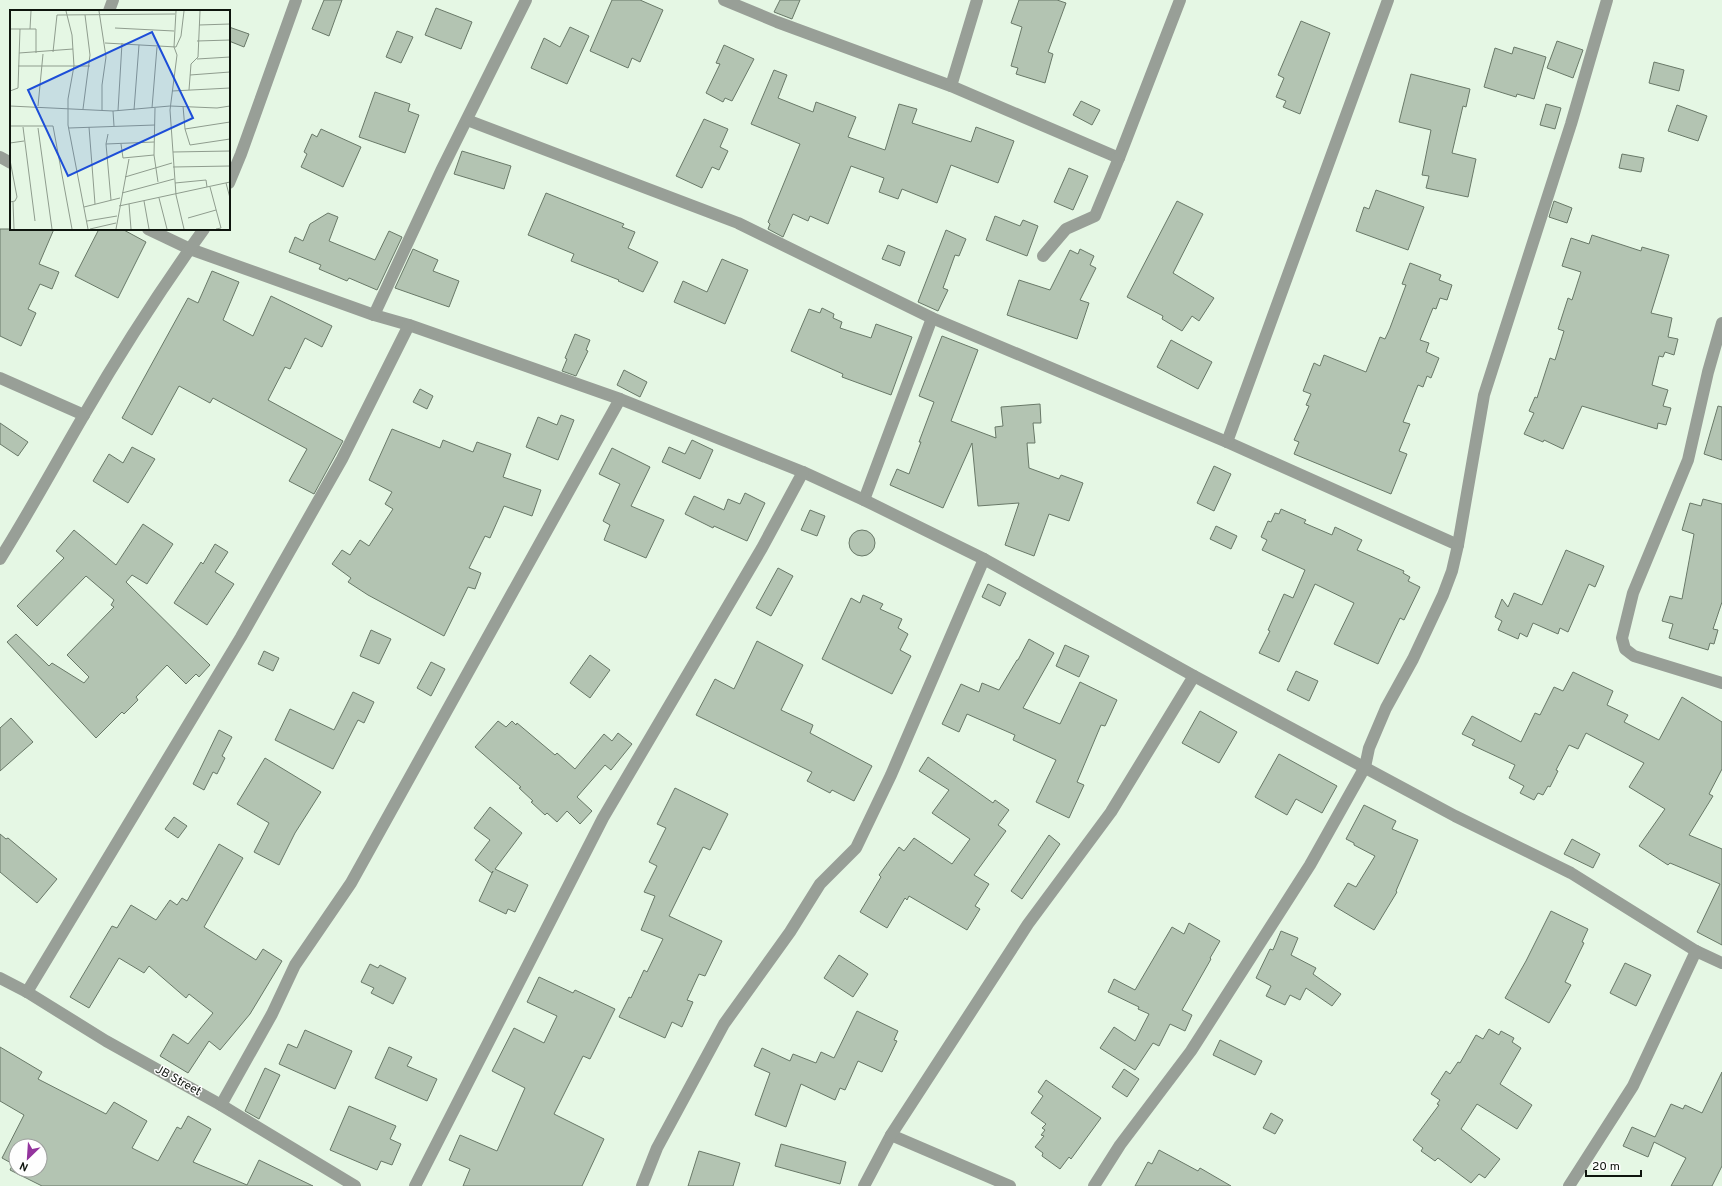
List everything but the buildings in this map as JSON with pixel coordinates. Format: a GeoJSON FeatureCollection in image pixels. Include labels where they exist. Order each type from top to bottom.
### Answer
{"type":"FeatureCollection","features":[{"type":"Feature","properties":{"kind":"street"},"geometry":{"type":"LineString","coordinates":[[109,10],[113,0]]}},
{"type":"Feature","properties":{"kind":"street"},"geometry":{"type":"LineString","coordinates":[[230,181],[241,154],[296,0]]}},
{"type":"Feature","properties":{"kind":"street"},"geometry":{"type":"LineString","coordinates":[[374,315],[441,171],[526,0]]}},
{"type":"Feature","properties":{"kind":"street"},"geometry":{"type":"LineString","coordinates":[[724,0],[777,22],[951,86],[1119,158]]}},
{"type":"Feature","properties":{"kind":"street"},"geometry":{"type":"LineString","coordinates":[[951,86],[977,0]]}},
{"type":"Feature","properties":{"kind":"street"},"geometry":{"type":"LineString","coordinates":[[1043,256],[1066,229],[1095,216],[1180,0]]}},
{"type":"Feature","properties":{"kind":"street"},"geometry":{"type":"LineString","coordinates":[[1227,442],[1388,0]]}},
{"type":"Feature","properties":{"kind":"street"},"geometry":{"type":"LineString","coordinates":[[1094,1186],[1120,1145],[1191,1051],[1310,865],[1365,767],[1369,748],[1386,708],[1413,659],[1445,589],[1452,571],[1458,545],[1484,395],[1571,124],[1607,0]]}},
{"type":"Feature","properties":{"kind":"street"},"geometry":{"type":"LineString","coordinates":[[467,120],[738,222],[932,318],[1227,442],[1458,545]]}},
{"type":"Feature","properties":{"kind":"street"},"geometry":{"type":"LineString","coordinates":[[0,157],[10,162]]}},
{"type":"Feature","properties":{"kind":"street"},"geometry":{"type":"LineString","coordinates":[[150,230],[190,249],[374,315],[409,325],[620,399],[803,472],[864,500],[984,560],[1194,676],[1455,816],[1571,873],[1696,951],[1722,963]]}},
{"type":"Feature","properties":{"kind":"street"},"geometry":{"type":"LineString","coordinates":[[0,559],[34,504],[84,415],[143,318],[203,230]]}},
{"type":"Feature","properties":{"kind":"street"},"geometry":{"type":"LineString","coordinates":[[864,500],[932,318]]}},
{"type":"Feature","properties":{"kind":"street"},"geometry":{"type":"LineString","coordinates":[[1722,323],[1708,372],[1688,460],[1633,594],[1622,638],[1625,649],[1634,656],[1722,683]]}},
{"type":"Feature","properties":{"kind":"street"},"geometry":{"type":"LineString","coordinates":[[27,992],[241,637],[342,459],[409,325]]}},
{"type":"Feature","properties":{"kind":"street"},"geometry":{"type":"LineString","coordinates":[[0,378],[84,415]]}},
{"type":"Feature","properties":{"kind":"street"},"geometry":{"type":"LineString","coordinates":[[221,1105],[272,1014],[295,965],[351,883],[620,399]]}},
{"type":"Feature","properties":{"kind":"street"},"geometry":{"type":"LineString","coordinates":[[415,1186],[603,818],[762,548],[803,472]]}},
{"type":"Feature","properties":{"kind":"street"},"geometry":{"type":"LineString","coordinates":[[642,1186],[657,1148],[724,1024],[790,932],[820,884],[856,848],[891,776],[984,560]]}},
{"type":"Feature","properties":{"kind":"street"},"geometry":{"type":"LineString","coordinates":[[864,1186],[891,1135],[1028,924],[1110,812],[1194,676]]}},
{"type":"Feature","properties":{"kind":"street"},"geometry":{"type":"LineString","coordinates":[[1569,1186],[1633,1086],[1696,951]]}},
{"type":"Feature","properties":{"kind":"street","name":"JB Street"},"geometry":{"type":"LineString","coordinates":[[0,978],[27,992],[106,1041],[221,1105],[355,1186]]}},
{"type":"Feature","properties":{"kind":"street"},"geometry":{"type":"LineString","coordinates":[[891,1135],[1010,1186]]}}]}
